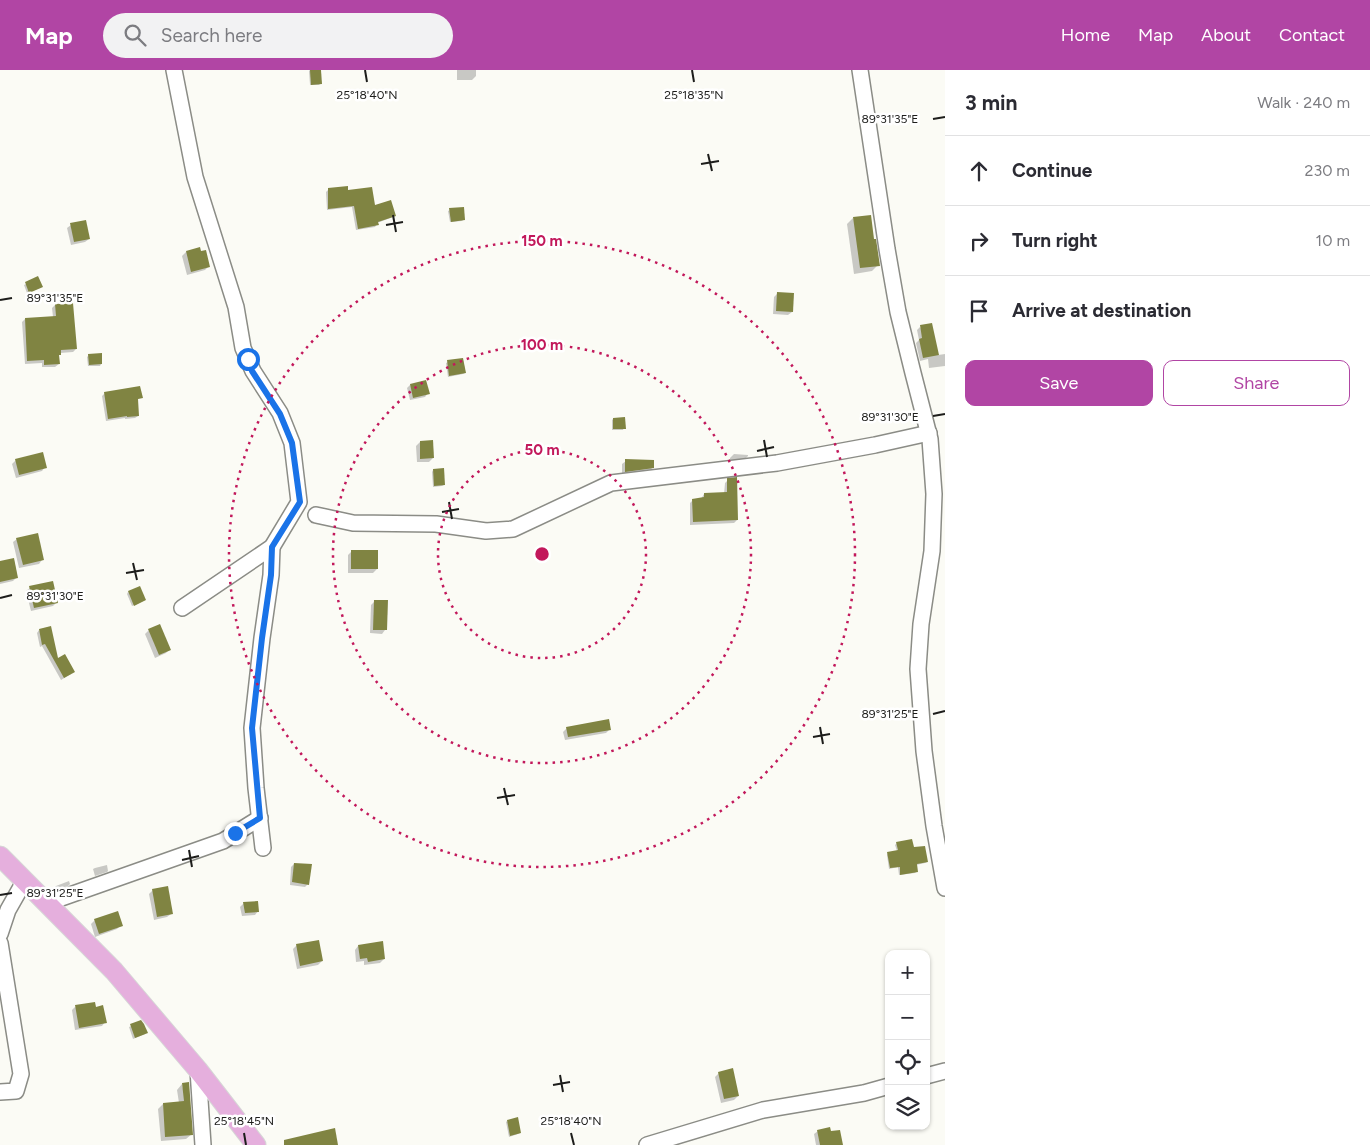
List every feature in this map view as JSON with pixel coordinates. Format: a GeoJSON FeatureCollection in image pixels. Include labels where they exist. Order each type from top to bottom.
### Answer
{"type":"FeatureCollection","features":[{"type":"Feature","properties":{"kind":"main road"},"geometry":{"type":"LineString","coordinates":[[0,856],[114,971],[198,1070],[256,1145]]}},
{"type":"Feature","properties":{"kind":"street"},"geometry":{"type":"LineString","coordinates":[[174,70],[195,177],[236,307],[244,348],[252,371],[280,414],[292,443],[300,502],[272,547],[182,608]]}},
{"type":"Feature","properties":{"kind":"street"},"geometry":{"type":"LineString","coordinates":[[860,70],[897,303],[930,439],[934,494],[932,551],[921,624],[918,669],[924,751],[945,888]]}},
{"type":"Feature","properties":{"kind":"street"},"geometry":{"type":"LineString","coordinates":[[316,515],[353,523],[436,524],[486,532],[513,529],[610,483],[777,463],[875,446],[929,434]]}},
{"type":"Feature","properties":{"kind":"street"},"geometry":{"type":"LineString","coordinates":[[263,848],[252,728],[271,575],[272,547]]}},
{"type":"Feature","properties":{"kind":"street"},"geometry":{"type":"LineString","coordinates":[[53,901],[223,841],[260,818]]}},
{"type":"Feature","properties":{"kind":"street"},"geometry":{"type":"LineString","coordinates":[[0,934],[8,910],[25,880]]}},
{"type":"Feature","properties":{"kind":"street"},"geometry":{"type":"LineString","coordinates":[[0,943],[21,1074],[16,1091],[0,1092]]}},
{"type":"Feature","properties":{"kind":"street"},"geometry":{"type":"LineString","coordinates":[[198,1070],[203,1145]]}},
{"type":"Feature","properties":{"kind":"street"},"geometry":{"type":"LineString","coordinates":[[930,1075],[945,1071]]}},
{"type":"Feature","properties":{"kind":"street"},"geometry":{"type":"LineString","coordinates":[[647,1145],[763,1110],[885,1087]]}},
{"type":"Feature","properties":{"kind":"building"},"geometry":{"type":"Polygon","coordinates":[[[310,70],[321,70],[322,84],[311,85],[310,70]]]}},
{"type":"Feature","properties":{"kind":"building"},"geometry":{"type":"Polygon","coordinates":[[[348,186],[348,190],[372,187],[375,205],[391,200],[396,216],[378,222],[379,225],[358,229],[354,206],[328,209],[328,188],[348,186]]]}},
{"type":"Feature","properties":{"kind":"building"},"geometry":{"type":"Polygon","coordinates":[[[464,207],[465,220],[451,222],[449,208],[464,207]]]}},
{"type":"Feature","properties":{"kind":"building"},"geometry":{"type":"Polygon","coordinates":[[[871,215],[880,266],[860,268],[853,217],[871,215]]]}},
{"type":"Feature","properties":{"kind":"building"},"geometry":{"type":"Polygon","coordinates":[[[86,220],[90,239],[74,242],[70,223],[86,220]]]}},
{"type":"Feature","properties":{"kind":"building"},"geometry":{"type":"Polygon","coordinates":[[[200,247],[201,251],[206,250],[210,267],[191,272],[186,251],[200,247]]]}},
{"type":"Feature","properties":{"kind":"building"},"geometry":{"type":"Polygon","coordinates":[[[38,276],[43,287],[29,293],[25,282],[38,276]]]}},
{"type":"Feature","properties":{"kind":"building"},"geometry":{"type":"Polygon","coordinates":[[[777,292],[794,293],[793,312],[776,311],[777,292]]]}},
{"type":"Feature","properties":{"kind":"building"},"geometry":{"type":"Polygon","coordinates":[[[73,303],[77,349],[61,350],[61,355],[59,355],[60,364],[44,365],[44,360],[27,361],[25,318],[56,316],[55,304],[73,303]]]}},
{"type":"Feature","properties":{"kind":"building"},"geometry":{"type":"Polygon","coordinates":[[[932,323],[939,355],[923,358],[919,339],[922,338],[920,325],[932,323]]]}},
{"type":"Feature","properties":{"kind":"building"},"geometry":{"type":"Polygon","coordinates":[[[102,353],[102,364],[89,365],[88,354],[102,353]]]}},
{"type":"Feature","properties":{"kind":"building"},"geometry":{"type":"Polygon","coordinates":[[[463,358],[466,373],[449,376],[447,360],[463,358]]]}},
{"type":"Feature","properties":{"kind":"building"},"geometry":{"type":"Polygon","coordinates":[[[426,380],[430,394],[413,398],[410,384],[426,380]]]}},
{"type":"Feature","properties":{"kind":"building"},"geometry":{"type":"Polygon","coordinates":[[[140,386],[143,398],[138,399],[139,416],[108,419],[104,392],[140,386]]]}},
{"type":"Feature","properties":{"kind":"building"},"geometry":{"type":"Polygon","coordinates":[[[625,417],[626,429],[613,429],[613,418],[625,417]]]}},
{"type":"Feature","properties":{"kind":"building"},"geometry":{"type":"Polygon","coordinates":[[[433,440],[434,458],[420,459],[420,441],[433,440]]]}},
{"type":"Feature","properties":{"kind":"building"},"geometry":{"type":"Polygon","coordinates":[[[43,452],[47,468],[19,475],[15,459],[43,452]]]}},
{"type":"Feature","properties":{"kind":"building"},"geometry":{"type":"Polygon","coordinates":[[[625,459],[654,460],[654,468],[625,472],[625,459]]]}},
{"type":"Feature","properties":{"kind":"building"},"geometry":{"type":"Polygon","coordinates":[[[444,468],[445,485],[434,486],[433,469],[444,468]]]}},
{"type":"Feature","properties":{"kind":"building"},"geometry":{"type":"Polygon","coordinates":[[[737,477],[738,520],[693,522],[692,499],[704,497],[704,493],[727,492],[727,478],[737,477]]]}},
{"type":"Feature","properties":{"kind":"building"},"geometry":{"type":"Polygon","coordinates":[[[38,533],[44,560],[23,565],[16,538],[38,533]]]}},
{"type":"Feature","properties":{"kind":"building"},"geometry":{"type":"Polygon","coordinates":[[[351,550],[378,550],[378,569],[351,569],[351,550]]]}},
{"type":"Feature","properties":{"kind":"building"},"geometry":{"type":"Polygon","coordinates":[[[14,558],[18,578],[0,582],[0,561],[14,558]]]}},
{"type":"Feature","properties":{"kind":"building"},"geometry":{"type":"Polygon","coordinates":[[[53,581],[58,603],[34,608],[29,586],[53,581]]]}},
{"type":"Feature","properties":{"kind":"building"},"geometry":{"type":"Polygon","coordinates":[[[140,586],[146,600],[134,606],[128,591],[140,586]]]}},
{"type":"Feature","properties":{"kind":"building"},"geometry":{"type":"Polygon","coordinates":[[[374,600],[388,600],[387,630],[373,630],[374,600]]]}},
{"type":"Feature","properties":{"kind":"building"},"geometry":{"type":"Polygon","coordinates":[[[160,624],[171,650],[159,655],[148,629],[160,624]]]}},
{"type":"Feature","properties":{"kind":"building"},"geometry":{"type":"Polygon","coordinates":[[[51,626],[58,658],[65,654],[75,672],[64,678],[45,644],[42,645],[39,629],[51,626]]]}},
{"type":"Feature","properties":{"kind":"building"},"geometry":{"type":"Polygon","coordinates":[[[609,719],[611,730],[568,737],[566,727],[609,719]]]}},
{"type":"Feature","properties":{"kind":"building"},"geometry":{"type":"Polygon","coordinates":[[[912,839],[914,847],[925,846],[928,862],[917,864],[918,872],[900,875],[900,867],[890,868],[887,852],[898,850],[896,842],[912,839]]]}},
{"type":"Feature","properties":{"kind":"building"},"geometry":{"type":"Polygon","coordinates":[[[294,863],[312,864],[309,885],[292,882],[294,863]]]}},
{"type":"Feature","properties":{"kind":"building"},"geometry":{"type":"Polygon","coordinates":[[[168,886],[173,914],[157,917],[152,889],[168,886]]]}},
{"type":"Feature","properties":{"kind":"building"},"geometry":{"type":"Polygon","coordinates":[[[258,901],[259,912],[245,913],[243,902],[258,901]]]}},
{"type":"Feature","properties":{"kind":"building"},"geometry":{"type":"Polygon","coordinates":[[[118,911],[123,926],[99,934],[94,919],[118,911]]]}},
{"type":"Feature","properties":{"kind":"building"},"geometry":{"type":"Polygon","coordinates":[[[319,940],[323,961],[300,966],[296,944],[319,940]]]}},
{"type":"Feature","properties":{"kind":"building"},"geometry":{"type":"Polygon","coordinates":[[[383,941],[385,959],[368,962],[367,958],[360,959],[358,945],[383,941]]]}},
{"type":"Feature","properties":{"kind":"building"},"geometry":{"type":"Polygon","coordinates":[[[95,1002],[96,1007],[103,1005],[107,1023],[79,1028],[75,1005],[95,1002]]]}},
{"type":"Feature","properties":{"kind":"building"},"geometry":{"type":"Polygon","coordinates":[[[141,1020],[148,1033],[135,1038],[130,1024],[141,1020]]]}},
{"type":"Feature","properties":{"kind":"building"},"geometry":{"type":"Polygon","coordinates":[[[733,1068],[739,1096],[724,1099],[718,1072],[733,1068]]]}},
{"type":"Feature","properties":{"kind":"building"},"geometry":{"type":"Polygon","coordinates":[[[189,1082],[193,1135],[165,1137],[163,1103],[184,1101],[182,1083],[189,1082]]]}},
{"type":"Feature","properties":{"kind":"building"},"geometry":{"type":"Polygon","coordinates":[[[518,1117],[521,1133],[510,1136],[507,1120],[518,1117]]]}},
{"type":"Feature","properties":{"kind":"building"},"geometry":{"type":"Polygon","coordinates":[[[830,1127],[831,1131],[840,1130],[843,1145],[820,1145],[817,1130],[830,1127]]]}},
{"type":"Feature","properties":{"kind":"building"},"geometry":{"type":"Polygon","coordinates":[[[335,1128],[338,1145],[284,1145],[284,1140],[335,1128]]]}},
{"type":"Feature","properties":{"kind":"route"},"geometry":{"type":"LineString","coordinates":[[235,833],[260,818],[252,728],[271,575],[272,547],[300,502],[292,443],[280,414],[252,371],[248,359]]}}]}
